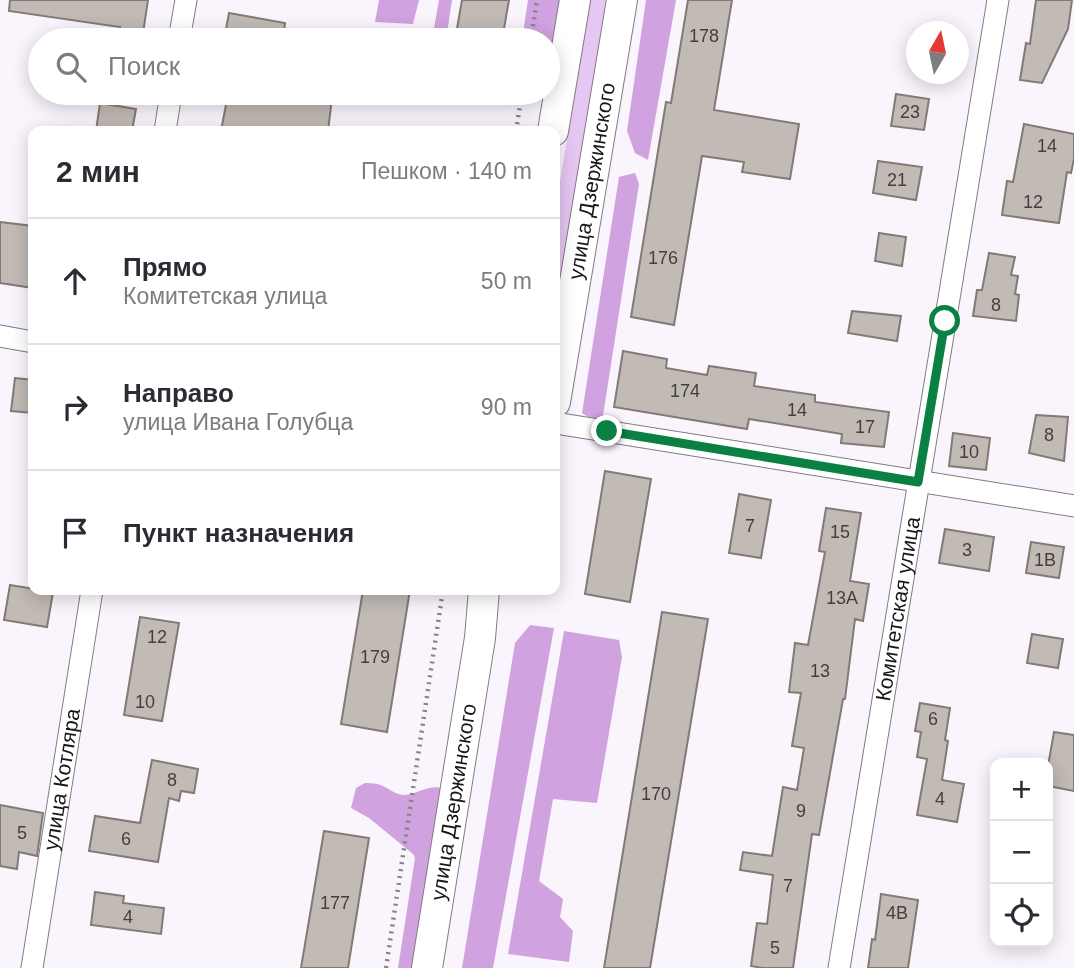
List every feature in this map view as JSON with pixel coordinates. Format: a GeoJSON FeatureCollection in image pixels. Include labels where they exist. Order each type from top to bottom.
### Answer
{"type":"FeatureCollection","features":[{"type":"Feature","properties":{"kind":"main road"},"geometry":{"type":"LineString","coordinates":[[560,89],[575,0]]}},
{"type":"Feature","properties":{"kind":"main road","name":"улица Дзержинского"},"geometry":{"type":"LineString","coordinates":[[560,372],[622,0]]}},
{"type":"Feature","properties":{"kind":"main road"},"geometry":{"type":"LineString","coordinates":[[554,126],[557,105]]}},
{"type":"Feature","properties":{"kind":"main road","name":"улица Дзержинского"},"geometry":{"type":"LineString","coordinates":[[427,968],[480,638],[484,595]]}},
{"type":"Feature","properties":{"kind":"main road","name":"улица Дзержинского"},"geometry":{"type":"LineString","coordinates":[[480,638],[495,595]]}},
{"type":"Feature","properties":{"kind":"street"},"geometry":{"type":"LineString","coordinates":[[181,28],[186,0]]}},
{"type":"Feature","properties":{"kind":"street","name":"Комитетская улица"},"geometry":{"type":"LineString","coordinates":[[839,968],[998,0]]}},
{"type":"Feature","properties":{"kind":"street"},"geometry":{"type":"LineString","coordinates":[[166,126],[169,105]]}},
{"type":"Feature","properties":{"kind":"street"},"geometry":{"type":"LineString","coordinates":[[0,337],[28,341]]}},
{"type":"Feature","properties":{"kind":"street"},"geometry":{"type":"LineString","coordinates":[[560,424],[1074,506]]}},
{"type":"Feature","properties":{"kind":"street","name":"улица Котляра"},"geometry":{"type":"LineString","coordinates":[[32,968],[91,595]]}},
{"type":"Feature","properties":{"kind":"path"},"geometry":{"type":"LineString","coordinates":[[533,28],[537,0]]}},
{"type":"Feature","properties":{"kind":"path"},"geometry":{"type":"LineString","coordinates":[[517,126],[520,105]]}},
{"type":"Feature","properties":{"kind":"path"},"geometry":{"type":"LineString","coordinates":[[386,968],[442,595]]}},
{"type":"Feature","properties":{"kind":"shaded area"},"geometry":{"type":"Polygon","coordinates":[[[379,0],[419,0],[413,24],[375,22],[379,0]]]}},
{"type":"Feature","properties":{"kind":"shaded area"},"geometry":{"type":"Polygon","coordinates":[[[439,0],[452,0],[448,28],[434,28],[439,0]]]}},
{"type":"Feature","properties":{"kind":"shaded area"},"geometry":{"type":"Polygon","coordinates":[[[528,0],[562,0],[557,28],[524,28],[528,0]]]}},
{"type":"Feature","properties":{"kind":"shaded area"},"geometry":{"type":"Polygon","coordinates":[[[589,0],[606,0],[560,281],[560,182],[589,0]]]}},
{"type":"Feature","properties":{"kind":"shaded area"},"geometry":{"type":"Polygon","coordinates":[[[646,0],[676,0],[648,160],[635,153],[627,131],[646,0]]]}},
{"type":"Feature","properties":{"kind":"shaded area"},"geometry":{"type":"Polygon","coordinates":[[[635,173],[639,184],[603,416],[592,418],[582,413],[619,177],[635,173]]]}},
{"type":"Feature","properties":{"kind":"shaded area"},"geometry":{"type":"Polygon","coordinates":[[[530,625],[554,628],[493,968],[462,968],[515,643],[530,625]]]}},
{"type":"Feature","properties":{"kind":"shaded area"},"geometry":{"type":"Polygon","coordinates":[[[564,631],[619,640],[622,657],[597,803],[553,799],[539,881],[563,899],[560,917],[573,931],[569,962],[508,954],[564,631]]]}},
{"type":"Feature","properties":{"kind":"shaded area"},"geometry":{"type":"Polygon","coordinates":[[[365,783],[381,785],[404,795],[429,788],[444,789],[417,968],[398,968],[415,858],[369,818],[351,808],[356,788],[365,783]]]}},
{"type":"Feature","properties":{"kind":"building"},"geometry":{"type":"Polygon","coordinates":[[[10,0],[148,0],[144,28],[120,28],[9,11],[10,0]]]}},
{"type":"Feature","properties":{"kind":"building"},"geometry":{"type":"Polygon","coordinates":[[[462,0],[509,0],[504,28],[457,28],[462,0]]]}},
{"type":"Feature","properties":{"kind":"building"},"geometry":{"type":"Polygon","coordinates":[[[688,0],[732,0],[714,110],[799,124],[790,179],[742,172],[744,162],[702,156],[674,325],[631,317],[666,102],[671,103],[688,0]]]}},
{"type":"Feature","properties":{"kind":"building"},"geometry":{"type":"Polygon","coordinates":[[[1036,0],[1072,0],[1068,29],[1042,83],[1020,80],[1026,43],[1030,44],[1036,0]]]}},
{"type":"Feature","properties":{"kind":"building"},"geometry":{"type":"Polygon","coordinates":[[[229,13],[285,23],[284,28],[226,28],[229,13]]]}},
{"type":"Feature","properties":{"kind":"building"},"geometry":{"type":"Polygon","coordinates":[[[896,94],[929,99],[924,130],[891,126],[896,94]]]}},
{"type":"Feature","properties":{"kind":"building"},"geometry":{"type":"Polygon","coordinates":[[[100,105],[136,109],[133,126],[97,126],[100,105]]]}},
{"type":"Feature","properties":{"kind":"building"},"geometry":{"type":"Polygon","coordinates":[[[226,105],[331,105],[329,126],[222,126],[226,105]]]}},
{"type":"Feature","properties":{"kind":"building"},"geometry":{"type":"Polygon","coordinates":[[[1024,124],[1074,134],[1074,159],[1071,173],[1067,172],[1059,223],[1002,215],[1007,181],[1013,182],[1024,124]]]}},
{"type":"Feature","properties":{"kind":"building"},"geometry":{"type":"Polygon","coordinates":[[[878,161],[922,167],[916,200],[873,193],[878,161]]]}},
{"type":"Feature","properties":{"kind":"building"},"geometry":{"type":"Polygon","coordinates":[[[0,222],[28,225],[28,287],[0,283],[0,222]]]}},
{"type":"Feature","properties":{"kind":"building"},"geometry":{"type":"Polygon","coordinates":[[[879,233],[906,237],[902,266],[875,261],[879,233]]]}},
{"type":"Feature","properties":{"kind":"building"},"geometry":{"type":"Polygon","coordinates":[[[989,253],[1015,257],[1011,275],[1018,276],[1015,294],[1019,295],[1016,321],[973,316],[977,290],[982,290],[989,253]]]}},
{"type":"Feature","properties":{"kind":"building"},"geometry":{"type":"Polygon","coordinates":[[[852,311],[901,316],[897,341],[848,333],[852,311]]]}},
{"type":"Feature","properties":{"kind":"building"},"geometry":{"type":"Polygon","coordinates":[[[623,351],[667,359],[666,368],[707,375],[709,366],[756,373],[754,386],[815,395],[815,402],[889,412],[884,447],[841,443],[842,434],[749,419],[747,429],[614,407],[623,351]]]}},
{"type":"Feature","properties":{"kind":"building"},"geometry":{"type":"Polygon","coordinates":[[[15,378],[28,379],[28,413],[11,411],[15,378]]]}},
{"type":"Feature","properties":{"kind":"building"},"geometry":{"type":"Polygon","coordinates":[[[1036,415],[1068,417],[1064,461],[1029,453],[1036,415]]]}},
{"type":"Feature","properties":{"kind":"building"},"geometry":{"type":"Polygon","coordinates":[[[953,433],[990,438],[986,470],[949,466],[953,433]]]}},
{"type":"Feature","properties":{"kind":"building"},"geometry":{"type":"Polygon","coordinates":[[[605,471],[651,479],[630,602],[585,594],[605,471]]]}},
{"type":"Feature","properties":{"kind":"building"},"geometry":{"type":"Polygon","coordinates":[[[739,494],[771,500],[761,558],[729,553],[739,494]]]}},
{"type":"Feature","properties":{"kind":"building"},"geometry":{"type":"Polygon","coordinates":[[[826,508],[861,513],[850,581],[869,584],[863,621],[855,619],[845,699],[819,835],[812,834],[793,968],[763,968],[751,966],[757,923],[767,924],[773,875],[740,870],[743,852],[772,856],[783,787],[797,790],[804,748],[792,746],[801,693],[789,692],[795,643],[808,645],[825,552],[819,551],[826,508]]]}},
{"type":"Feature","properties":{"kind":"building"},"geometry":{"type":"Polygon","coordinates":[[[945,529],[994,537],[989,571],[939,563],[945,529]]]}},
{"type":"Feature","properties":{"kind":"building"},"geometry":{"type":"Polygon","coordinates":[[[1031,542],[1064,547],[1059,578],[1026,573],[1031,542]]]}},
{"type":"Feature","properties":{"kind":"building"},"geometry":{"type":"Polygon","coordinates":[[[10,585],[28,588],[28,595],[52,595],[47,627],[4,620],[10,585]]]}},
{"type":"Feature","properties":{"kind":"building"},"geometry":{"type":"Polygon","coordinates":[[[362,595],[409,595],[387,732],[341,724],[362,595]]]}},
{"type":"Feature","properties":{"kind":"building"},"geometry":{"type":"Polygon","coordinates":[[[662,612],[708,619],[650,968],[604,968],[662,612]]]}},
{"type":"Feature","properties":{"kind":"building"},"geometry":{"type":"Polygon","coordinates":[[[140,617],[179,623],[162,721],[124,715],[140,617]]]}},
{"type":"Feature","properties":{"kind":"building"},"geometry":{"type":"Polygon","coordinates":[[[1032,634],[1063,639],[1058,668],[1027,663],[1032,634]]]}},
{"type":"Feature","properties":{"kind":"building"},"geometry":{"type":"Polygon","coordinates":[[[920,703],[950,708],[942,780],[964,784],[957,822],[917,815],[927,759],[917,757],[921,732],[915,731],[920,703]]]}},
{"type":"Feature","properties":{"kind":"building"},"geometry":{"type":"Polygon","coordinates":[[[1054,732],[1074,735],[1074,791],[1053,787],[1053,758],[1049,758],[1054,732]]]}},
{"type":"Feature","properties":{"kind":"building"},"geometry":{"type":"Polygon","coordinates":[[[152,760],[198,769],[194,793],[181,791],[179,801],[169,798],[158,862],[89,851],[95,816],[140,823],[152,760]]]}},
{"type":"Feature","properties":{"kind":"building"},"geometry":{"type":"Polygon","coordinates":[[[0,805],[43,813],[37,856],[19,852],[17,869],[0,866],[0,805]]]}},
{"type":"Feature","properties":{"kind":"building"},"geometry":{"type":"Polygon","coordinates":[[[324,831],[369,838],[348,968],[301,968],[324,831]]]}},
{"type":"Feature","properties":{"kind":"building"},"geometry":{"type":"Polygon","coordinates":[[[95,892],[124,896],[123,903],[164,908],[161,934],[91,925],[95,892]]]}},
{"type":"Feature","properties":{"kind":"building"},"geometry":{"type":"Polygon","coordinates":[[[881,894],[918,900],[908,968],[868,968],[881,894]]]}},
{"type":"Feature","properties":{"kind":"route"},"geometry":{"type":"LineString","coordinates":[[607,431],[918,482],[945,321]]}}]}
